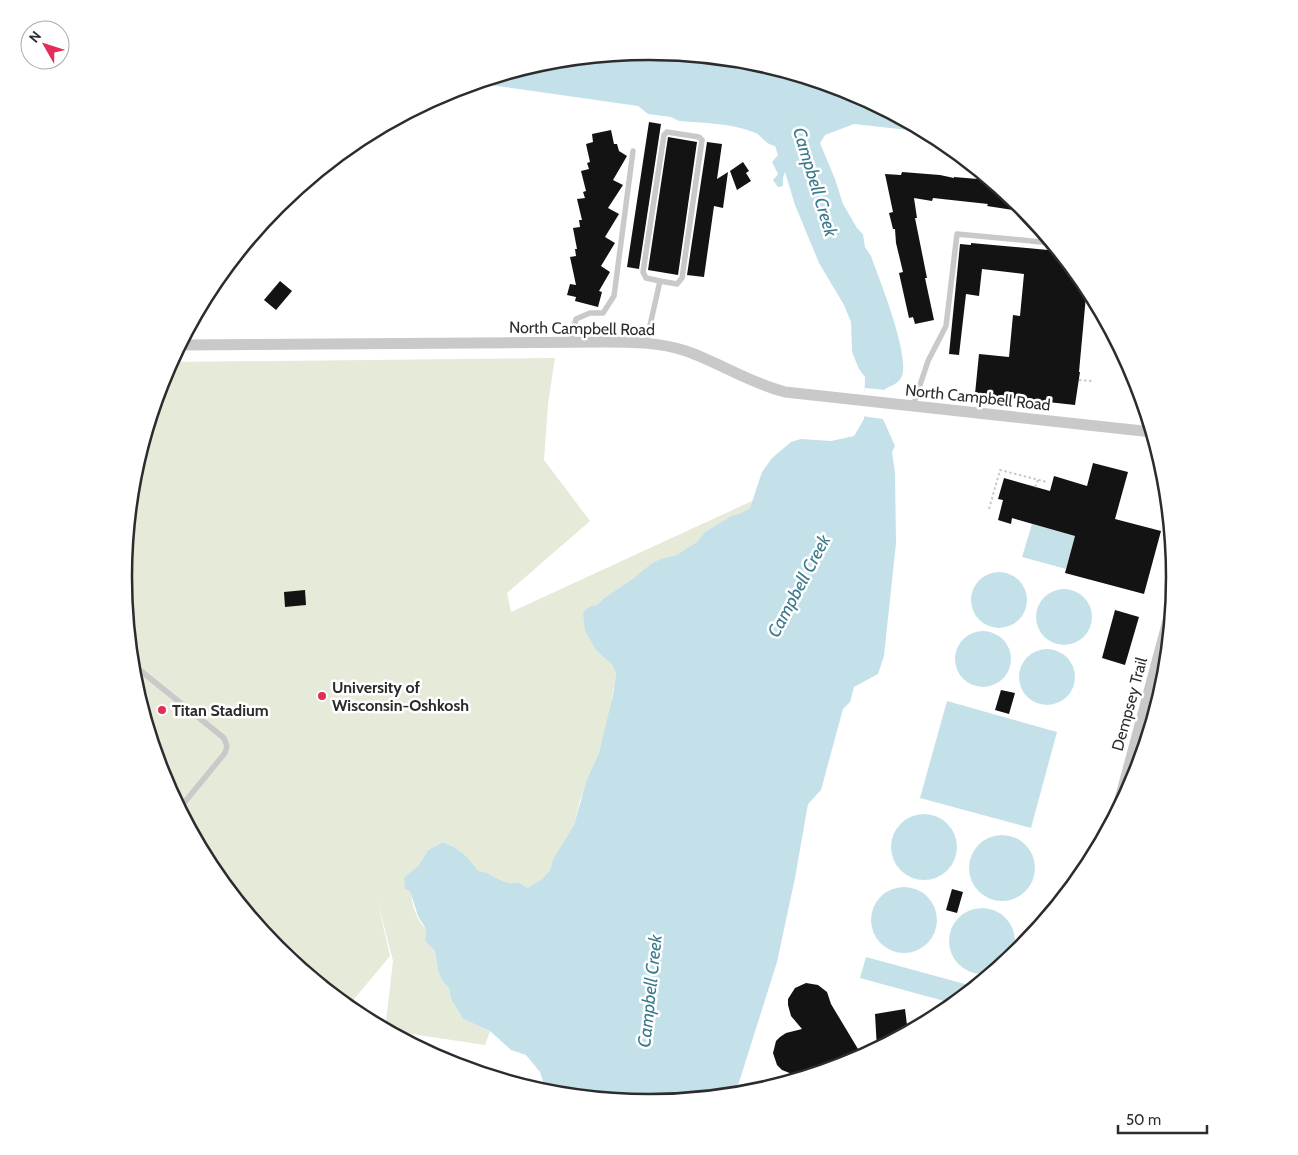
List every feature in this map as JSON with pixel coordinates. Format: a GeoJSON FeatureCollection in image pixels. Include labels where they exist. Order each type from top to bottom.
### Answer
{"type":"FeatureCollection","features":[{"type":"Feature","properties":{"kind":"street","name":"North Campbell Road"},"geometry":{"type":"LineString","coordinates":[[187,345],[646,343],[689,352],[767,387],[805,395],[1145,431]]}},
{"type":"Feature","properties":{"kind":"street","name":"Dempsey Trail"},"geometry":{"type":"LineString","coordinates":[[1132,764],[1159,664]]}},
{"type":"Feature","properties":{"kind":"lane"},"geometry":{"type":"LineString","coordinates":[[667,132],[699,137],[702,140],[682,278],[677,284],[660,281],[646,278],[644,272],[664,135],[667,132]]}},
{"type":"Feature","properties":{"kind":"lane"},"geometry":{"type":"LineString","coordinates":[[570,342],[576,319],[590,313],[603,313],[614,296],[633,151]]}},
{"type":"Feature","properties":{"kind":"lane"},"geometry":{"type":"LineString","coordinates":[[913,407],[928,361],[946,326],[957,234],[1043,242]]}},
{"type":"Feature","properties":{"kind":"lane"},"geometry":{"type":"LineString","coordinates":[[646,343],[660,281]]}},
{"type":"Feature","properties":{"kind":"lane"},"geometry":{"type":"LineString","coordinates":[[140,670],[224,738],[227,746],[225,753],[184,803]]}},
{"type":"Feature","properties":{"kind":"path"},"geometry":{"type":"LineString","coordinates":[[1079,380],[1092,381]]}},
{"type":"Feature","properties":{"kind":"path"},"geometry":{"type":"LineString","coordinates":[[989,509],[1000,470],[1047,482]]}},
{"type":"Feature","properties":{"kind":"path"},"geometry":{"type":"LineString","coordinates":[[1035,487],[1038,480]]}},
{"type":"Feature","properties":{"kind":"green space","name":"University of Wisconsin-Oshkosh"},"geometry":{"type":"Polygon","coordinates":[[[555,358],[548,404],[544,460],[590,521],[507,593],[511,612],[752,501],[750,508],[733,515],[706,531],[687,550],[634,578],[604,598],[597,605],[585,631],[596,650],[612,665],[616,673],[609,716],[599,753],[580,800],[574,825],[553,859],[550,870],[542,879],[528,888],[518,882],[508,883],[478,871],[463,854],[443,842],[428,850],[418,866],[410,874],[411,896],[415,910],[426,929],[425,941],[435,951],[438,971],[443,982],[449,988],[451,999],[463,1019],[490,1031],[485,1045],[402,1033],[386,1023],[393,961],[377,899],[390,956],[355,998],[354,1003],[308,967],[260,919],[238,893],[201,836],[171,776],[159,744],[141,678],[136,645],[132,578],[136,510],[141,477],[159,411],[179,362],[555,358]]]}},
{"type":"Feature","properties":{"kind":"water","name":"Campbell Creek"},"geometry":{"type":"Polygon","coordinates":[[[649,60],[717,64],[750,70],[815,87],[878,113],[910,130],[854,124],[825,135],[820,143],[843,204],[857,228],[863,234],[865,247],[871,256],[893,318],[902,354],[903,368],[901,378],[885,389],[883,419],[895,446],[892,452],[895,473],[896,543],[884,656],[878,674],[854,687],[850,702],[843,709],[821,790],[808,804],[777,962],[737,1087],[683,1094],[649,1095],[581,1091],[544,1084],[540,1072],[526,1055],[511,1050],[490,1031],[463,1019],[451,999],[449,988],[443,982],[438,971],[435,951],[425,941],[426,929],[418,916],[410,891],[405,889],[404,878],[418,866],[428,850],[443,842],[463,854],[478,871],[508,883],[518,882],[528,888],[542,879],[550,870],[553,859],[574,825],[587,779],[599,753],[613,695],[616,673],[612,665],[596,650],[585,631],[583,612],[591,606],[597,605],[651,564],[677,555],[697,542],[706,531],[733,515],[750,508],[762,472],[772,458],[791,442],[801,439],[831,441],[854,436],[864,419],[865,377],[859,369],[852,352],[851,322],[844,305],[819,263],[795,205],[785,172],[783,186],[778,187],[773,180],[778,174],[772,162],[778,155],[775,146],[767,143],[756,133],[744,129],[716,124],[679,121],[671,117],[648,114],[638,106],[490,85],[548,70],[581,64],[649,60]]]}},
{"type":"Feature","properties":{"kind":"water"},"geometry":{"type":"Polygon","coordinates":[[[1032,524],[1075,536],[1066,569],[1022,557],[1032,524]]]}},
{"type":"Feature","properties":{"kind":"water"},"geometry":{"type":"Polygon","coordinates":[[[999,572],[1010,574],[1019,580],[1025,589],[1027,600],[1025,611],[1019,620],[1010,626],[999,628],[988,626],[979,620],[973,611],[971,600],[973,589],[979,580],[988,574],[999,572]]]}},
{"type":"Feature","properties":{"kind":"water"},"geometry":{"type":"Polygon","coordinates":[[[1064,589],[1075,591],[1084,597],[1090,606],[1092,617],[1090,628],[1084,637],[1075,643],[1064,645],[1053,643],[1044,637],[1038,628],[1036,617],[1038,606],[1044,597],[1053,591],[1064,589]]]}},
{"type":"Feature","properties":{"kind":"water"},"geometry":{"type":"Polygon","coordinates":[[[983,631],[994,633],[1003,639],[1009,648],[1011,659],[1009,670],[1003,679],[994,685],[983,687],[972,685],[963,679],[957,670],[955,659],[957,648],[963,639],[972,633],[983,631]]]}},
{"type":"Feature","properties":{"kind":"water"},"geometry":{"type":"Polygon","coordinates":[[[1047,649],[1058,651],[1067,657],[1073,666],[1075,677],[1073,688],[1067,697],[1058,703],[1047,705],[1036,703],[1027,697],[1021,688],[1019,677],[1021,666],[1027,657],[1036,651],[1047,649]]]}},
{"type":"Feature","properties":{"kind":"water"},"geometry":{"type":"Polygon","coordinates":[[[947,701],[1057,732],[1031,828],[920,798],[947,701]]]}},
{"type":"Feature","properties":{"kind":"water"},"geometry":{"type":"Polygon","coordinates":[[[924,814],[937,817],[947,824],[954,834],[957,847],[954,860],[947,870],[937,877],[924,880],[911,877],[901,870],[894,860],[891,847],[894,834],[901,824],[911,817],[924,814]]]}},
{"type":"Feature","properties":{"kind":"water"},"geometry":{"type":"Polygon","coordinates":[[[1002,835],[1015,838],[1025,845],[1032,855],[1035,868],[1032,881],[1025,891],[1015,898],[1002,901],[989,898],[979,891],[972,881],[969,868],[972,855],[979,845],[989,838],[1002,835]]]}},
{"type":"Feature","properties":{"kind":"water"},"geometry":{"type":"Polygon","coordinates":[[[904,887],[917,890],[927,897],[934,907],[937,920],[934,933],[927,943],[917,950],[904,953],[891,950],[881,943],[874,933],[871,920],[874,907],[881,897],[891,890],[904,887]]]}},
{"type":"Feature","properties":{"kind":"water"},"geometry":{"type":"Polygon","coordinates":[[[982,908],[995,911],[1005,918],[1012,928],[1015,943],[981,974],[969,971],[959,964],[952,954],[949,941],[952,928],[959,918],[969,911],[982,908]]]}},
{"type":"Feature","properties":{"kind":"water"},"geometry":{"type":"Polygon","coordinates":[[[866,957],[968,985],[946,1001],[860,978],[866,957]]]}},
{"type":"Feature","properties":{"kind":"pier"},"geometry":{"type":"Polygon","coordinates":[[[865,388],[886,390],[883,419],[862,416],[865,388]]]}},
{"type":"Feature","properties":{"kind":"building"},"geometry":{"type":"Polygon","coordinates":[[[649,122],[661,124],[639,269],[627,267],[649,122]]]}},
{"type":"Feature","properties":{"kind":"building"},"geometry":{"type":"Polygon","coordinates":[[[611,130],[614,144],[617,144],[619,151],[627,156],[613,180],[623,185],[608,208],[619,214],[605,237],[615,243],[601,266],[610,272],[599,291],[602,292],[598,307],[575,301],[576,297],[567,295],[570,284],[576,285],[570,257],[576,256],[575,249],[577,249],[573,228],[580,227],[579,220],[582,220],[577,199],[585,198],[583,192],[586,191],[581,171],[589,169],[587,163],[590,162],[586,144],[593,142],[592,134],[611,130]]]}},
{"type":"Feature","properties":{"kind":"building"},"geometry":{"type":"Polygon","coordinates":[[[668,137],[697,142],[678,275],[648,270],[668,137]]]}},
{"type":"Feature","properties":{"kind":"building"},"geometry":{"type":"Polygon","coordinates":[[[707,142],[722,144],[717,179],[728,172],[723,208],[714,206],[704,277],[687,275],[707,142]]]}},
{"type":"Feature","properties":{"kind":"building"},"geometry":{"type":"Polygon","coordinates":[[[743,162],[749,171],[746,173],[751,181],[737,190],[730,171],[743,162]]]}},
{"type":"Feature","properties":{"kind":"building"},"geometry":{"type":"Polygon","coordinates":[[[902,172],[979,179],[1013,210],[987,206],[988,204],[933,198],[932,201],[914,198],[917,218],[915,218],[934,320],[915,324],[913,317],[909,318],[899,273],[903,272],[896,243],[895,229],[893,229],[889,213],[893,212],[885,174],[901,175],[902,172]]]}},
{"type":"Feature","properties":{"kind":"building"},"geometry":{"type":"Polygon","coordinates":[[[971,243],[1050,250],[1079,290],[1086,301],[1080,372],[1075,405],[975,394],[979,354],[1009,357],[1013,315],[1020,316],[1024,274],[982,269],[979,296],[966,294],[959,355],[949,354],[960,244],[971,245],[971,243]]]}},
{"type":"Feature","properties":{"kind":"building"},"geometry":{"type":"Polygon","coordinates":[[[280,281],[292,291],[276,310],[264,300],[280,281]]]}},
{"type":"Feature","properties":{"kind":"building"},"geometry":{"type":"Polygon","coordinates":[[[1093,463],[1128,472],[1115,519],[1161,531],[1144,594],[1065,573],[1075,536],[1012,518],[1011,524],[998,520],[1003,500],[998,499],[1004,478],[1050,491],[1054,476],[1087,486],[1093,463]]]}},
{"type":"Feature","properties":{"kind":"building"},"geometry":{"type":"Polygon","coordinates":[[[305,590],[306,605],[285,607],[284,592],[305,590]]]}},
{"type":"Feature","properties":{"kind":"building"},"geometry":{"type":"Polygon","coordinates":[[[1115,610],[1139,617],[1125,665],[1102,658],[1115,610]]]}},
{"type":"Feature","properties":{"kind":"building"},"geometry":{"type":"Polygon","coordinates":[[[1001,690],[1015,693],[1009,714],[995,710],[1001,690]]]}},
{"type":"Feature","properties":{"kind":"building"},"geometry":{"type":"Polygon","coordinates":[[[952,889],[963,892],[957,913],[946,910],[952,889]]]}},
{"type":"Feature","properties":{"kind":"building"},"geometry":{"type":"Polygon","coordinates":[[[806,983],[818,985],[827,992],[831,1004],[859,1050],[815,1068],[793,1074],[782,1070],[777,1065],[773,1053],[776,1041],[786,1033],[802,1029],[791,1016],[788,1005],[788,999],[795,988],[806,983]]]}},
{"type":"Feature","properties":{"kind":"building"},"geometry":{"type":"Polygon","coordinates":[[[905,1009],[907,1026],[877,1043],[875,1014],[905,1009]]]}},
{"type":"Feature","properties":{"kind":"place","name":"University of Wisconsin-Oshkosh"},"geometry":{"type":"Point","coordinates":[322,696]}},
{"type":"Feature","properties":{"kind":"place","name":"Titan Stadium"},"geometry":{"type":"Point","coordinates":[162,710]}}]}
